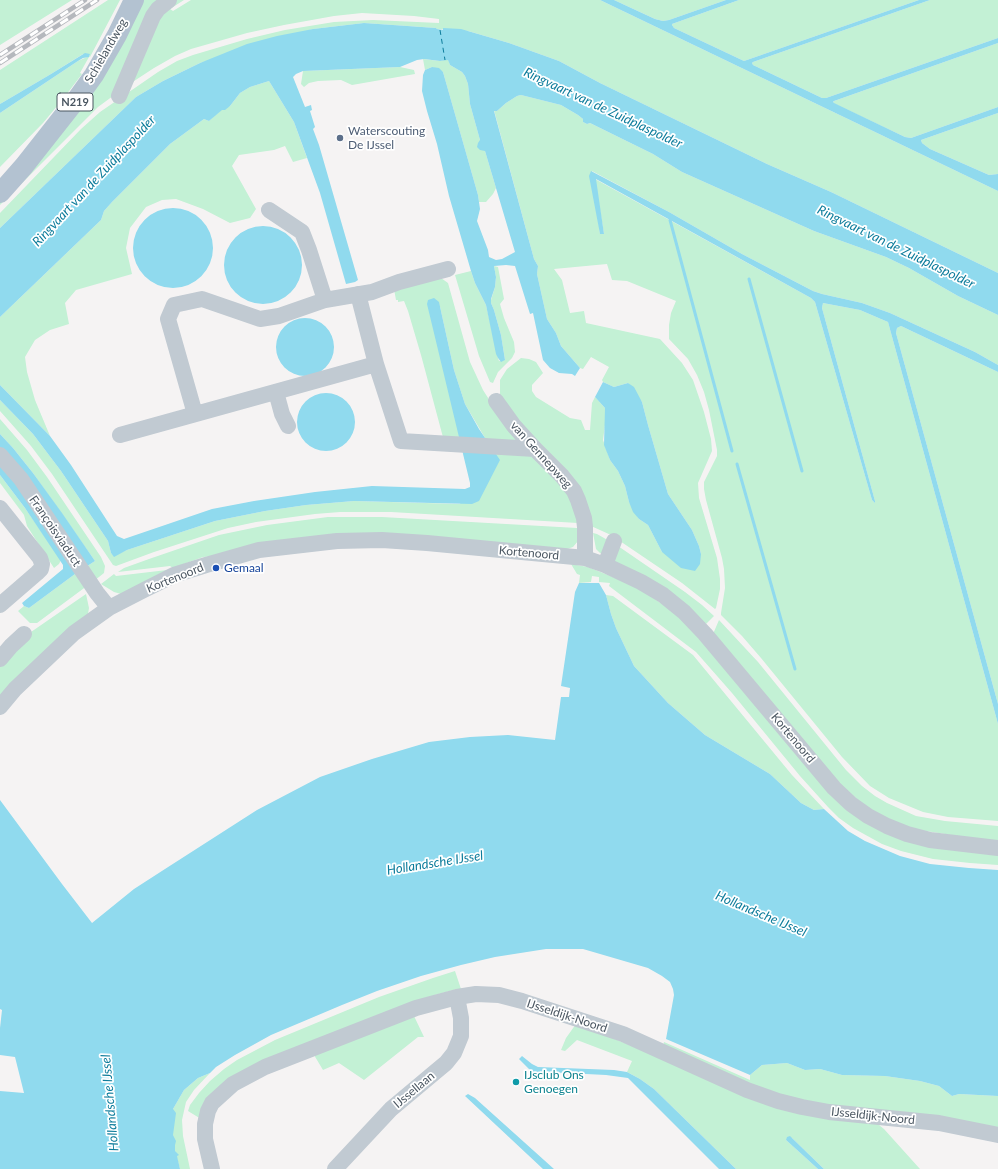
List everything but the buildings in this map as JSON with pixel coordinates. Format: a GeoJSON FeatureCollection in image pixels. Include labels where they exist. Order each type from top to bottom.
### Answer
{"type":"FeatureCollection","features":[{"type":"Feature","properties":{"kind":"main road","name":"Schielandweg"},"geometry":{"type":"LineString","coordinates":[[0,181],[35,141],[88,72],[110,33],[126,0]]}},
{"type":"Feature","properties":{"kind":"main road","name":"Schielandweg"},"geometry":{"type":"LineString","coordinates":[[0,193],[24,166],[94,75],[117,35],[134,0]]}},
{"type":"Feature","properties":{"kind":"street"},"geometry":{"type":"LineString","coordinates":[[119,96],[153,16],[158,9],[169,0]]}},
{"type":"Feature","properties":{"kind":"street"},"geometry":{"type":"LineString","coordinates":[[269,210],[302,232],[325,300]]}},
{"type":"Feature","properties":{"kind":"street"},"geometry":{"type":"LineString","coordinates":[[195,414],[168,319],[174,305],[202,299],[260,319],[279,316],[325,300],[372,292],[400,282],[448,269]]}},
{"type":"Feature","properties":{"kind":"street"},"geometry":{"type":"LineString","coordinates":[[358,294],[376,364],[401,441],[535,449]]}},
{"type":"Feature","properties":{"kind":"street"},"geometry":{"type":"LineString","coordinates":[[120,435],[376,364]]}},
{"type":"Feature","properties":{"kind":"street"},"geometry":{"type":"LineString","coordinates":[[276,392],[282,414],[288,426]]}},
{"type":"Feature","properties":{"kind":"street","name":"van Gennepweg"},"geometry":{"type":"LineString","coordinates":[[496,401],[514,426],[562,476],[574,492],[583,514],[585,527],[585,558]]}},
{"type":"Feature","properties":{"kind":"street","name":"Françoisviaduct"},"geometry":{"type":"LineString","coordinates":[[0,455],[21,479],[97,593],[109,608]]}},
{"type":"Feature","properties":{"kind":"street"},"geometry":{"type":"LineString","coordinates":[[0,508],[40,558],[42,564],[41,569],[37,573],[0,605]]}},
{"type":"Feature","properties":{"kind":"street","name":"Kortenoord"},"geometry":{"type":"LineString","coordinates":[[0,707],[20,684],[74,634],[109,608],[174,575],[259,550],[337,541],[382,540],[585,558],[605,565],[641,582],[663,595],[684,612],[705,634],[834,788],[851,804],[887,826],[907,834],[930,840],[998,848]]}},
{"type":"Feature","properties":{"kind":"street"},"geometry":{"type":"LineString","coordinates":[[605,565],[614,541]]}},
{"type":"Feature","properties":{"kind":"street"},"geometry":{"type":"LineString","coordinates":[[0,659],[24,634]]}},
{"type":"Feature","properties":{"kind":"street","name":"IJsseldijk-Noord"},"geometry":{"type":"LineString","coordinates":[[212,1169],[206,1139],[205,1124],[208,1111],[212,1103],[233,1084],[265,1067],[416,1008],[457,997],[476,994],[499,995],[522,1001],[623,1034],[740,1087],[778,1102],[802,1108],[829,1112],[939,1123],[998,1135]]}},
{"type":"Feature","properties":{"kind":"street","name":"IJssellaan"},"geometry":{"type":"LineString","coordinates":[[336,1169],[391,1109],[434,1073],[454,1053],[461,1036],[461,1018],[457,997]]}},
{"type":"Feature","properties":{"kind":"green space"},"geometry":{"type":"Polygon","coordinates":[[[0,0],[72,0],[0,45],[0,0]]]}},
{"type":"Feature","properties":{"kind":"green space"},"geometry":{"type":"Polygon","coordinates":[[[108,0],[120,0],[90,57],[83,54],[0,104],[0,70],[108,0]]]}},
{"type":"Feature","properties":{"kind":"green space"},"geometry":{"type":"Polygon","coordinates":[[[141,0],[184,0],[170,9],[173,11],[191,0],[600,0],[998,191],[998,273],[831,192],[767,164],[600,83],[559,61],[509,43],[468,31],[364,23],[313,29],[200,63],[163,81],[136,97],[0,228],[0,213],[81,129],[100,112],[158,72],[177,61],[247,39],[285,30],[334,22],[373,20],[439,23],[439,19],[362,13],[334,16],[284,25],[247,33],[191,49],[154,68],[98,107],[0,205],[0,198],[141,0]]]}},
{"type":"Feature","properties":{"kind":"green space"},"geometry":{"type":"Polygon","coordinates":[[[614,0],[726,0],[663,21],[655,19],[614,0]]]}},
{"type":"Feature","properties":{"kind":"green space"},"geometry":{"type":"Polygon","coordinates":[[[739,0],[919,0],[744,61],[674,28],[672,25],[739,0]]]}},
{"type":"Feature","properties":{"kind":"green space"},"geometry":{"type":"Polygon","coordinates":[[[930,0],[998,0],[998,38],[826,98],[822,98],[753,65],[752,63],[753,62],[930,0]]]}},
{"type":"Feature","properties":{"kind":"green space"},"geometry":{"type":"Polygon","coordinates":[[[998,43],[998,107],[911,138],[905,137],[833,103],[834,101],[998,43]]]}},
{"type":"Feature","properties":{"kind":"green space"},"geometry":{"type":"Polygon","coordinates":[[[89,57],[80,73],[82,74],[63,99],[43,123],[0,167],[0,113],[78,61],[89,57]]]}},
{"type":"Feature","properties":{"kind":"green space"},"geometry":{"type":"Polygon","coordinates":[[[423,59],[440,61],[448,59],[450,65],[462,72],[465,76],[468,84],[470,104],[496,188],[486,202],[479,202],[443,72],[432,67],[425,70],[423,59]]]}},
{"type":"Feature","properties":{"kind":"green space"},"geometry":{"type":"Polygon","coordinates":[[[400,67],[414,70],[415,74],[352,85],[341,80],[318,81],[309,83],[304,87],[301,84],[303,71],[400,67]]]}},
{"type":"Feature","properties":{"kind":"green space"},"geometry":{"type":"Polygon","coordinates":[[[269,81],[294,122],[307,158],[293,162],[285,146],[274,150],[239,155],[232,166],[256,209],[250,218],[230,223],[203,209],[176,199],[162,200],[146,207],[130,228],[126,248],[132,274],[76,290],[65,303],[69,324],[50,330],[35,340],[25,357],[27,372],[35,400],[50,436],[0,385],[0,317],[101,220],[104,211],[112,202],[170,144],[204,119],[209,121],[222,109],[230,106],[240,93],[250,87],[269,81]]]}},
{"type":"Feature","properties":{"kind":"green space"},"geometry":{"type":"Polygon","coordinates":[[[521,95],[561,105],[578,115],[583,119],[583,122],[587,124],[590,123],[653,154],[682,172],[814,231],[886,257],[909,268],[958,296],[998,315],[998,365],[975,352],[890,313],[862,303],[813,291],[742,254],[669,212],[592,171],[600,234],[604,234],[595,179],[811,298],[815,302],[872,500],[875,503],[822,308],[823,303],[860,310],[888,322],[998,724],[998,821],[948,817],[923,812],[889,798],[870,786],[842,757],[761,658],[721,615],[725,588],[724,569],[704,489],[704,482],[717,456],[717,450],[709,410],[697,375],[688,359],[669,339],[671,313],[676,301],[627,281],[612,280],[607,264],[554,269],[562,280],[570,313],[584,311],[586,323],[660,339],[682,363],[693,380],[711,439],[712,451],[698,483],[699,498],[717,558],[720,579],[720,589],[715,609],[682,583],[611,535],[591,526],[503,403],[500,394],[500,380],[507,369],[521,358],[536,362],[543,373],[532,385],[532,391],[536,397],[570,418],[581,420],[585,430],[590,430],[592,403],[595,397],[605,408],[603,440],[610,460],[618,471],[625,486],[629,502],[639,519],[648,525],[662,552],[701,554],[692,530],[668,494],[642,402],[628,383],[614,387],[603,382],[602,380],[609,367],[591,357],[583,369],[580,368],[561,346],[556,333],[547,319],[537,274],[538,266],[534,259],[494,110],[497,111],[506,103],[521,95]]]}},
{"type":"Feature","properties":{"kind":"green space"},"geometry":{"type":"Polygon","coordinates":[[[998,113],[998,174],[989,175],[930,149],[922,143],[921,140],[998,113]]]}},
{"type":"Feature","properties":{"kind":"green space"},"geometry":{"type":"Polygon","coordinates":[[[494,266],[498,267],[504,299],[500,304],[514,342],[515,352],[512,358],[498,372],[493,383],[490,382],[479,356],[455,275],[471,271],[486,305],[499,361],[505,360],[501,335],[491,303],[496,277],[494,266]]]}},
{"type":"Feature","properties":{"kind":"green space"},"geometry":{"type":"Polygon","coordinates":[[[441,278],[448,283],[470,362],[483,390],[517,436],[516,444],[488,443],[465,404],[454,370],[439,302],[460,442],[444,441],[408,311],[404,301],[398,302],[398,300],[396,300],[394,289],[441,278]]]}},
{"type":"Feature","properties":{"kind":"green space"},"geometry":{"type":"Polygon","coordinates":[[[901,326],[998,372],[998,704],[896,333],[897,328],[901,326]]]}},
{"type":"Feature","properties":{"kind":"green space"},"geometry":{"type":"Polygon","coordinates":[[[0,400],[33,434],[61,471],[108,541],[111,553],[114,556],[127,550],[215,521],[265,511],[306,505],[354,501],[460,504],[493,451],[531,455],[570,495],[578,523],[391,512],[340,512],[315,514],[256,522],[228,528],[116,566],[113,565],[52,474],[31,446],[0,411],[0,400]]]}},
{"type":"Feature","properties":{"kind":"green space"},"geometry":{"type":"Polygon","coordinates":[[[0,419],[27,450],[47,477],[101,557],[105,566],[104,573],[37,623],[30,623],[18,611],[24,606],[29,608],[95,561],[33,473],[0,434],[0,419]]]}},
{"type":"Feature","properties":{"kind":"green space"},"geometry":{"type":"Polygon","coordinates":[[[0,475],[61,560],[54,568],[27,526],[24,515],[0,483],[0,475]]]}},
{"type":"Feature","properties":{"kind":"green space"},"geometry":{"type":"Polygon","coordinates":[[[328,517],[382,517],[577,528],[581,531],[578,541],[573,547],[567,549],[448,540],[203,557],[173,568],[170,566],[118,572],[124,568],[219,535],[267,525],[328,517]]]}},
{"type":"Feature","properties":{"kind":"green space"},"geometry":{"type":"Polygon","coordinates":[[[593,533],[611,542],[604,554],[600,553],[596,549],[593,533]]]}},
{"type":"Feature","properties":{"kind":"green space"},"geometry":{"type":"Polygon","coordinates":[[[618,546],[685,592],[714,616],[706,624],[610,559],[618,546]]]}},
{"type":"Feature","properties":{"kind":"green space"},"geometry":{"type":"Polygon","coordinates":[[[571,564],[588,567],[638,587],[683,619],[856,814],[998,852],[998,865],[933,859],[901,851],[882,844],[853,828],[839,818],[800,776],[732,693],[696,652],[609,586],[610,583],[599,582],[599,577],[592,576],[591,582],[579,583],[580,575],[577,574],[571,564]]]}},
{"type":"Feature","properties":{"kind":"green space"},"geometry":{"type":"Polygon","coordinates":[[[167,570],[121,594],[114,592],[101,584],[114,574],[116,576],[167,570]]]}},
{"type":"Feature","properties":{"kind":"green space"},"geometry":{"type":"Polygon","coordinates":[[[86,594],[89,608],[88,614],[0,698],[0,666],[31,632],[86,594]]]}},
{"type":"Feature","properties":{"kind":"green space"},"geometry":{"type":"Polygon","coordinates":[[[606,595],[613,596],[693,655],[792,775],[824,809],[814,810],[801,803],[770,774],[705,735],[668,703],[634,666],[616,628],[606,595]]]}},
{"type":"Feature","properties":{"kind":"green space"},"geometry":{"type":"Polygon","coordinates":[[[719,620],[758,662],[846,770],[862,786],[887,803],[916,816],[945,821],[998,826],[998,842],[907,828],[870,810],[838,783],[713,634],[719,620]]]}},
{"type":"Feature","properties":{"kind":"green space"},"geometry":{"type":"Polygon","coordinates":[[[455,971],[461,989],[435,995],[258,1065],[201,1119],[188,1111],[190,1105],[199,1093],[224,1069],[237,1060],[275,1040],[379,997],[455,971]]]}},
{"type":"Feature","properties":{"kind":"green space"},"geometry":{"type":"Polygon","coordinates":[[[414,1016],[424,1037],[418,1037],[364,1080],[339,1063],[323,1070],[314,1055],[414,1016]]]}},
{"type":"Feature","properties":{"kind":"green space"},"geometry":{"type":"Polygon","coordinates":[[[576,1024],[721,1083],[874,1121],[884,1129],[920,1169],[824,1169],[792,1138],[786,1140],[818,1169],[736,1169],[654,1089],[627,1072],[632,1061],[577,1040],[565,1051],[561,1050],[566,1038],[576,1024]]]}},
{"type":"Feature","properties":{"kind":"green space"},"geometry":{"type":"Polygon","coordinates":[[[664,1042],[750,1080],[750,1075],[762,1065],[787,1063],[805,1070],[820,1069],[842,1075],[885,1076],[920,1081],[939,1086],[952,1096],[959,1094],[998,1096],[998,1131],[778,1097],[663,1047],[664,1042]]]}},
{"type":"Feature","properties":{"kind":"green space"},"geometry":{"type":"Polygon","coordinates":[[[210,1073],[194,1090],[186,1102],[182,1120],[183,1136],[190,1169],[180,1169],[175,1151],[173,1135],[173,1109],[184,1090],[198,1078],[210,1073]]]}},
{"type":"Feature","properties":{"kind":"water"},"geometry":{"type":"Polygon","coordinates":[[[600,0],[614,0],[655,19],[663,21],[726,0],[739,0],[672,25],[674,28],[744,61],[919,0],[930,0],[752,63],[753,65],[822,98],[826,98],[998,38],[998,43],[833,102],[905,137],[911,138],[998,107],[998,113],[921,140],[922,143],[930,149],[989,175],[998,174],[998,191],[600,0]]]}},
{"type":"Feature","properties":{"kind":"water","name":"Ringvaart van de Zuidplaspolder"},"geometry":{"type":"Polygon","coordinates":[[[364,23],[436,28],[443,30],[443,28],[461,29],[509,43],[559,61],[600,83],[767,164],[831,192],[998,273],[998,315],[958,296],[909,268],[886,257],[814,231],[682,172],[653,154],[590,123],[587,124],[583,122],[583,119],[578,115],[561,105],[521,95],[506,103],[497,111],[494,111],[534,259],[538,266],[537,274],[547,319],[556,333],[561,346],[580,368],[575,376],[572,374],[559,373],[550,368],[543,360],[533,313],[530,314],[515,266],[506,265],[494,266],[496,277],[495,287],[491,299],[501,335],[505,360],[501,362],[496,354],[486,305],[475,283],[449,196],[437,144],[422,91],[423,75],[425,70],[432,67],[439,68],[443,72],[478,195],[480,209],[477,221],[488,250],[489,257],[496,260],[502,259],[515,252],[485,151],[480,150],[477,147],[480,140],[470,104],[468,84],[465,76],[462,72],[450,65],[448,60],[440,61],[424,59],[417,60],[400,67],[303,71],[293,77],[305,107],[311,105],[312,110],[310,111],[315,127],[313,129],[358,280],[355,282],[346,284],[320,193],[294,122],[269,81],[250,87],[240,93],[225,110],[222,110],[209,121],[204,119],[170,144],[112,202],[104,211],[101,220],[0,317],[0,228],[136,97],[163,81],[200,63],[247,44],[313,29],[364,23]]]}},
{"type":"Feature","properties":{"kind":"water"},"geometry":{"type":"Polygon","coordinates":[[[85,53],[90,54],[89,57],[78,61],[0,113],[0,104],[85,53]]]}},
{"type":"Feature","properties":{"kind":"water"},"geometry":{"type":"Polygon","coordinates":[[[591,171],[669,212],[742,254],[813,291],[862,303],[890,313],[975,352],[998,365],[998,372],[901,326],[897,328],[896,333],[998,704],[998,724],[888,322],[860,310],[823,303],[822,308],[875,503],[872,500],[815,302],[811,298],[596,179],[604,234],[600,234],[589,176],[591,171]]]}},
{"type":"Feature","properties":{"kind":"water"},"geometry":{"type":"Polygon","coordinates":[[[173,208],[188,211],[201,220],[210,233],[213,248],[210,263],[201,276],[188,285],[173,288],[158,285],[145,276],[136,263],[133,248],[136,233],[145,220],[158,211],[173,208]]]}},
{"type":"Feature","properties":{"kind":"water"},"geometry":{"type":"Polygon","coordinates":[[[263,226],[278,229],[291,237],[299,250],[302,265],[299,280],[291,293],[278,301],[263,304],[248,301],[235,293],[227,280],[224,265],[227,250],[235,237],[248,229],[263,226]]]}},
{"type":"Feature","properties":{"kind":"water"},"geometry":{"type":"Polygon","coordinates":[[[434,298],[439,302],[454,370],[465,404],[479,429],[500,460],[479,501],[472,504],[354,501],[306,505],[265,511],[215,521],[127,550],[114,557],[111,553],[108,541],[61,471],[33,434],[0,400],[0,385],[50,436],[71,465],[117,536],[124,539],[212,509],[315,492],[372,486],[465,489],[470,487],[470,483],[427,304],[428,300],[434,298]]]}},
{"type":"Feature","properties":{"kind":"water"},"geometry":{"type":"Polygon","coordinates":[[[299,318],[311,318],[326,326],[334,341],[334,353],[326,368],[311,376],[299,376],[284,368],[276,353],[276,341],[284,326],[299,318]]]}},
{"type":"Feature","properties":{"kind":"water"},"geometry":{"type":"Polygon","coordinates":[[[603,382],[614,387],[628,383],[634,387],[642,402],[668,494],[692,530],[699,546],[701,554],[700,564],[695,571],[681,568],[662,552],[648,525],[639,519],[633,512],[625,486],[618,471],[610,460],[604,445],[605,408],[595,397],[603,382]]]}},
{"type":"Feature","properties":{"kind":"water"},"geometry":{"type":"Polygon","coordinates":[[[320,393],[332,393],[347,401],[355,416],[355,428],[347,443],[332,451],[320,451],[305,443],[297,428],[297,416],[305,401],[320,393]]]}},
{"type":"Feature","properties":{"kind":"water"},"geometry":{"type":"Polygon","coordinates":[[[0,434],[33,473],[95,561],[29,608],[24,606],[22,603],[63,569],[63,565],[25,508],[0,475],[0,434]]]}},
{"type":"Feature","properties":{"kind":"water","name":"Hollandsche IJssel"},"geometry":{"type":"Polygon","coordinates":[[[579,583],[599,583],[606,595],[616,628],[634,666],[668,703],[705,735],[770,774],[801,803],[814,810],[824,809],[848,831],[865,841],[900,856],[930,864],[998,870],[998,1096],[959,1094],[952,1096],[939,1086],[920,1081],[885,1076],[842,1075],[820,1069],[805,1070],[787,1063],[762,1065],[750,1075],[666,1039],[674,995],[670,982],[662,976],[648,968],[583,949],[546,949],[495,957],[421,976],[377,991],[271,1035],[235,1055],[216,1067],[210,1073],[198,1078],[184,1090],[173,1109],[176,1113],[173,1135],[176,1141],[175,1151],[179,1155],[177,1156],[180,1169],[0,1169],[0,1091],[24,1093],[15,1057],[0,1055],[2,1010],[0,1009],[0,800],[92,923],[134,889],[257,810],[320,777],[372,759],[429,742],[470,737],[508,735],[555,740],[561,697],[569,697],[570,688],[561,686],[575,592],[579,583]]]}},
{"type":"Feature","properties":{"kind":"water"},"geometry":{"type":"Polygon","coordinates":[[[522,1056],[538,1067],[614,1070],[627,1072],[654,1089],[736,1169],[719,1169],[628,1078],[606,1075],[546,1072],[537,1074],[531,1071],[519,1059],[522,1056]]]}},
{"type":"Feature","properties":{"kind":"water"},"geometry":{"type":"Polygon","coordinates":[[[468,1094],[475,1098],[554,1169],[543,1169],[465,1096],[468,1094]]]}},
{"type":"Feature","properties":{"kind":"water"},"geometry":{"type":"Polygon","coordinates":[[[790,1136],[824,1169],[818,1169],[786,1140],[787,1137],[790,1136]]]}},
{"type":"Feature","properties":{"kind":"waterway"},"geometry":{"type":"LineString","coordinates":[[670,220],[732,451]]}},
{"type":"Feature","properties":{"kind":"waterway"},"geometry":{"type":"LineString","coordinates":[[749,279],[802,471]]}},
{"type":"Feature","properties":{"kind":"waterway"},"geometry":{"type":"LineString","coordinates":[[737,464],[795,669]]}},
{"type":"Feature","properties":{"kind":"ferry route"},"geometry":{"type":"LineString","coordinates":[[440,30],[445,60]]}},
{"type":"Feature","properties":{"kind":"railway"},"geometry":{"type":"LineString","coordinates":[[0,55],[85,0]]}},
{"type":"Feature","properties":{"kind":"railway"},"geometry":{"type":"LineString","coordinates":[[0,63],[97,0]]}},
{"type":"Feature","properties":{"kind":"place","name":"Waterscouting De IJssel"},"geometry":{"type":"Point","coordinates":[340,138]}},
{"type":"Feature","properties":{"kind":"place","name":"Gemaal"},"geometry":{"type":"Point","coordinates":[216,568]}},
{"type":"Feature","properties":{"kind":"place","name":"IJsclub Ons Genoegen"},"geometry":{"type":"Point","coordinates":[516,1082]}}]}
